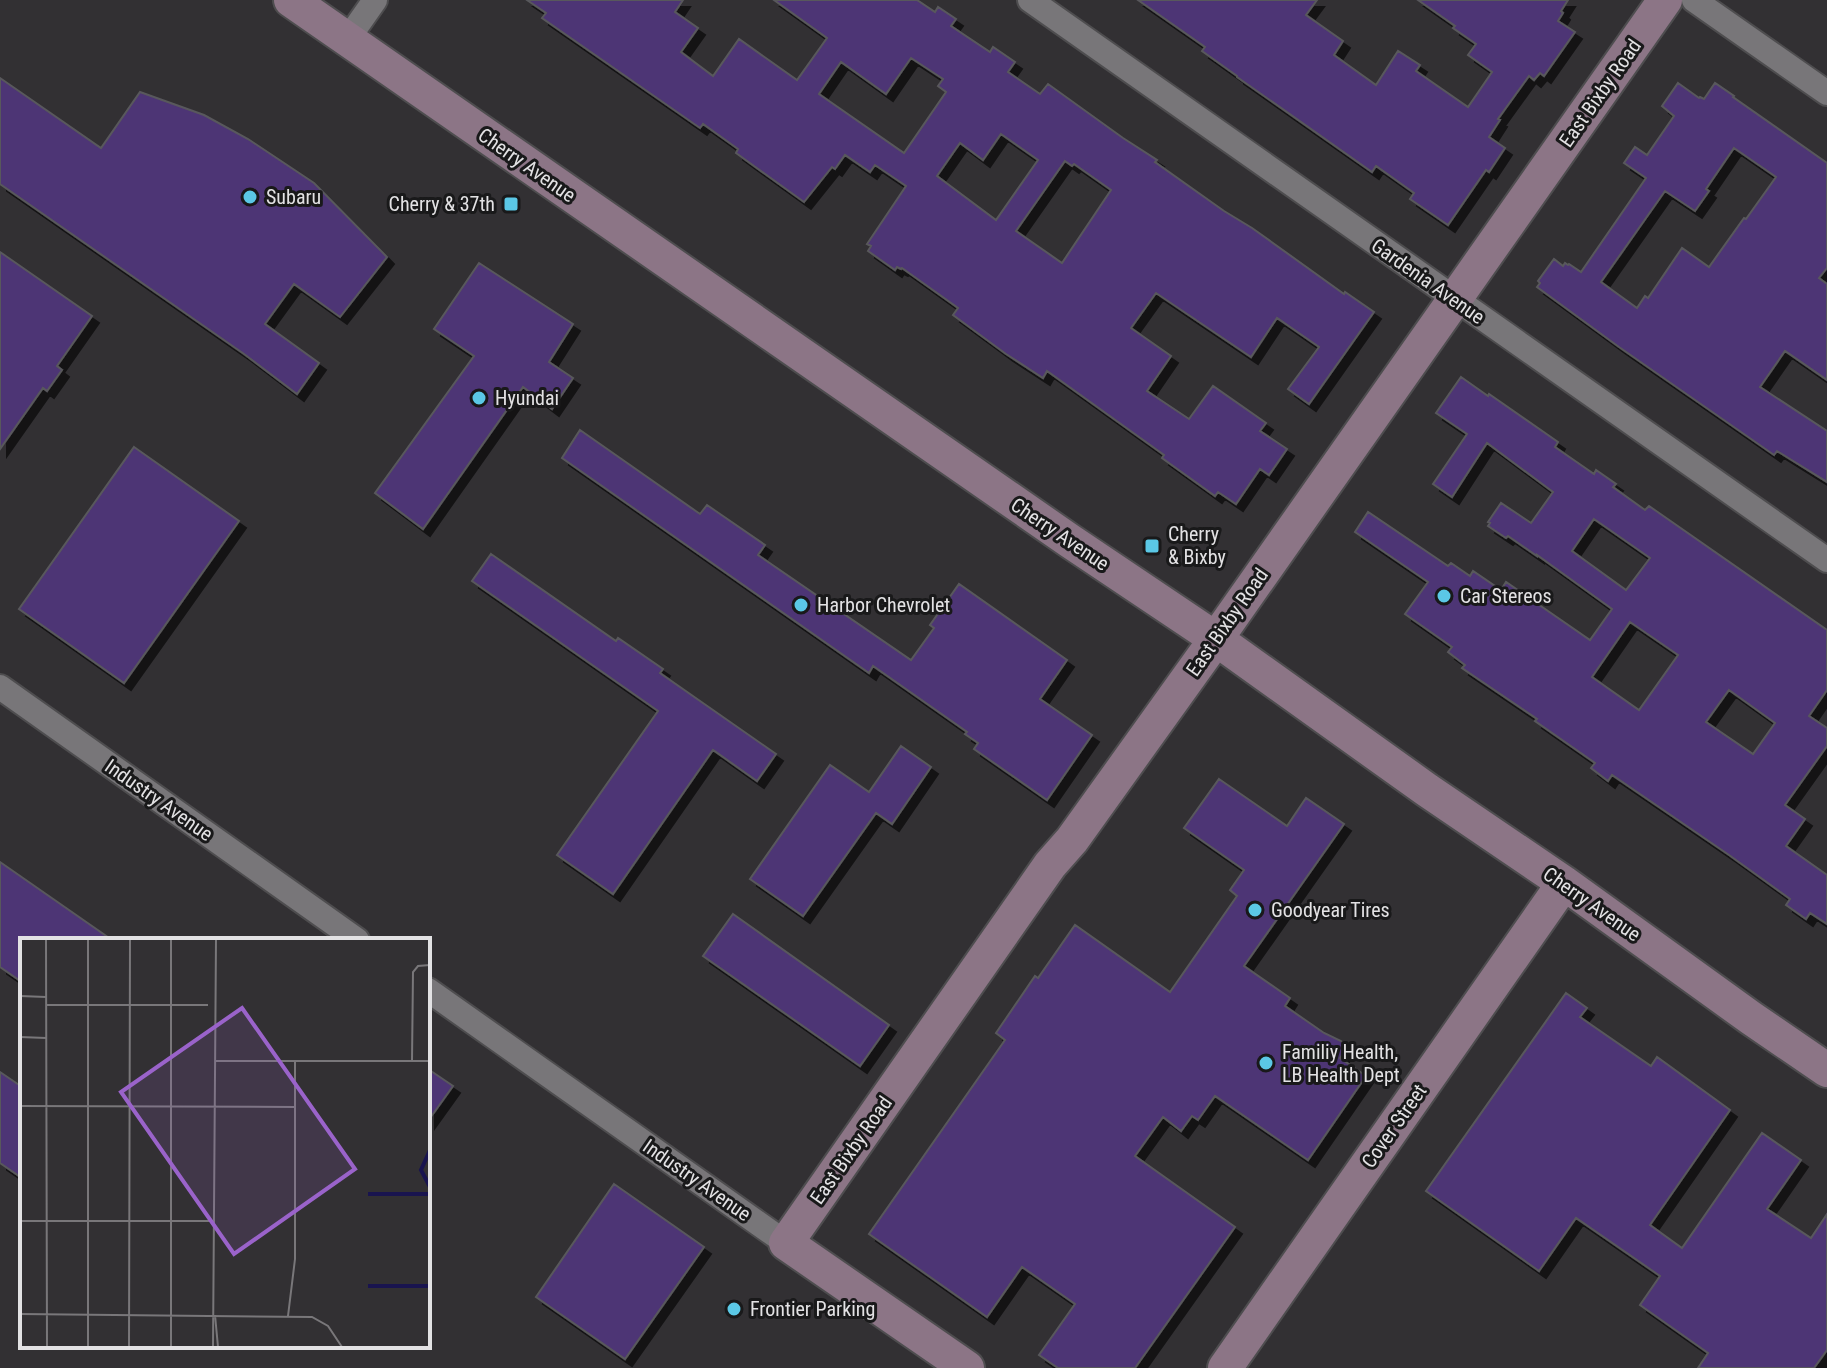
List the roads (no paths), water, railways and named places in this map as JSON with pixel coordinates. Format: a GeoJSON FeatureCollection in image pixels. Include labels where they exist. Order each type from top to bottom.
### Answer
{"type":"FeatureCollection","features":[{"type":"Feature","properties":{"kind":"street","name":"Cherry Avenue"},"geometry":{"type":"LineString","coordinates":[[291,0],[1216,639],[1827,1070]]}},
{"type":"Feature","properties":{"kind":"street"},"geometry":{"type":"LineString","coordinates":[[347,40],[375,0]]}},
{"type":"Feature","properties":{"kind":"street","name":"Gardenia Avenue"},"geometry":{"type":"LineString","coordinates":[[1030,0],[1827,560]]}},
{"type":"Feature","properties":{"kind":"street","name":"East Bixby Road"},"geometry":{"type":"LineString","coordinates":[[786,1243],[1050,865],[1072,840],[1216,639],[1665,0]]}},
{"type":"Feature","properties":{"kind":"street"},"geometry":{"type":"LineString","coordinates":[[1694,0],[1827,93]]}},
{"type":"Feature","properties":{"kind":"street","name":"Industry Avenue"},"geometry":{"type":"LineString","coordinates":[[0,687],[354,938]]}},
{"type":"Feature","properties":{"kind":"street","name":"Cover Street"},"geometry":{"type":"LineString","coordinates":[[1225,1368],[1564,883]]}},
{"type":"Feature","properties":{"kind":"street","name":"Industry Avenue"},"geometry":{"type":"LineString","coordinates":[[430,991],[967,1368]]}},
{"type":"Feature","properties":{"kind":"place","name":"Subaru"},"geometry":{"type":"Point","coordinates":[250,197]}},
{"type":"Feature","properties":{"kind":"place","name":"Cherry & 37th"},"geometry":{"type":"Point","coordinates":[511,204]}},
{"type":"Feature","properties":{"kind":"place","name":"Hyundai"},"geometry":{"type":"Point","coordinates":[479,398]}},
{"type":"Feature","properties":{"kind":"place","name":"Cherry & Bixby"},"geometry":{"type":"Point","coordinates":[1152,546]}},
{"type":"Feature","properties":{"kind":"place","name":"Car Stereos"},"geometry":{"type":"Point","coordinates":[1444,596]}},
{"type":"Feature","properties":{"kind":"place","name":"Harbor Chevrolet"},"geometry":{"type":"Point","coordinates":[801,605]}},
{"type":"Feature","properties":{"kind":"place","name":"Goodyear Tires"},"geometry":{"type":"Point","coordinates":[1255,910]}},
{"type":"Feature","properties":{"kind":"place","name":"Familiy Health, LB Health Dept"},"geometry":{"type":"Point","coordinates":[1266,1063]}},
{"type":"Feature","properties":{"kind":"place","name":"Frontier Parking"},"geometry":{"type":"Point","coordinates":[734,1309]}}]}
